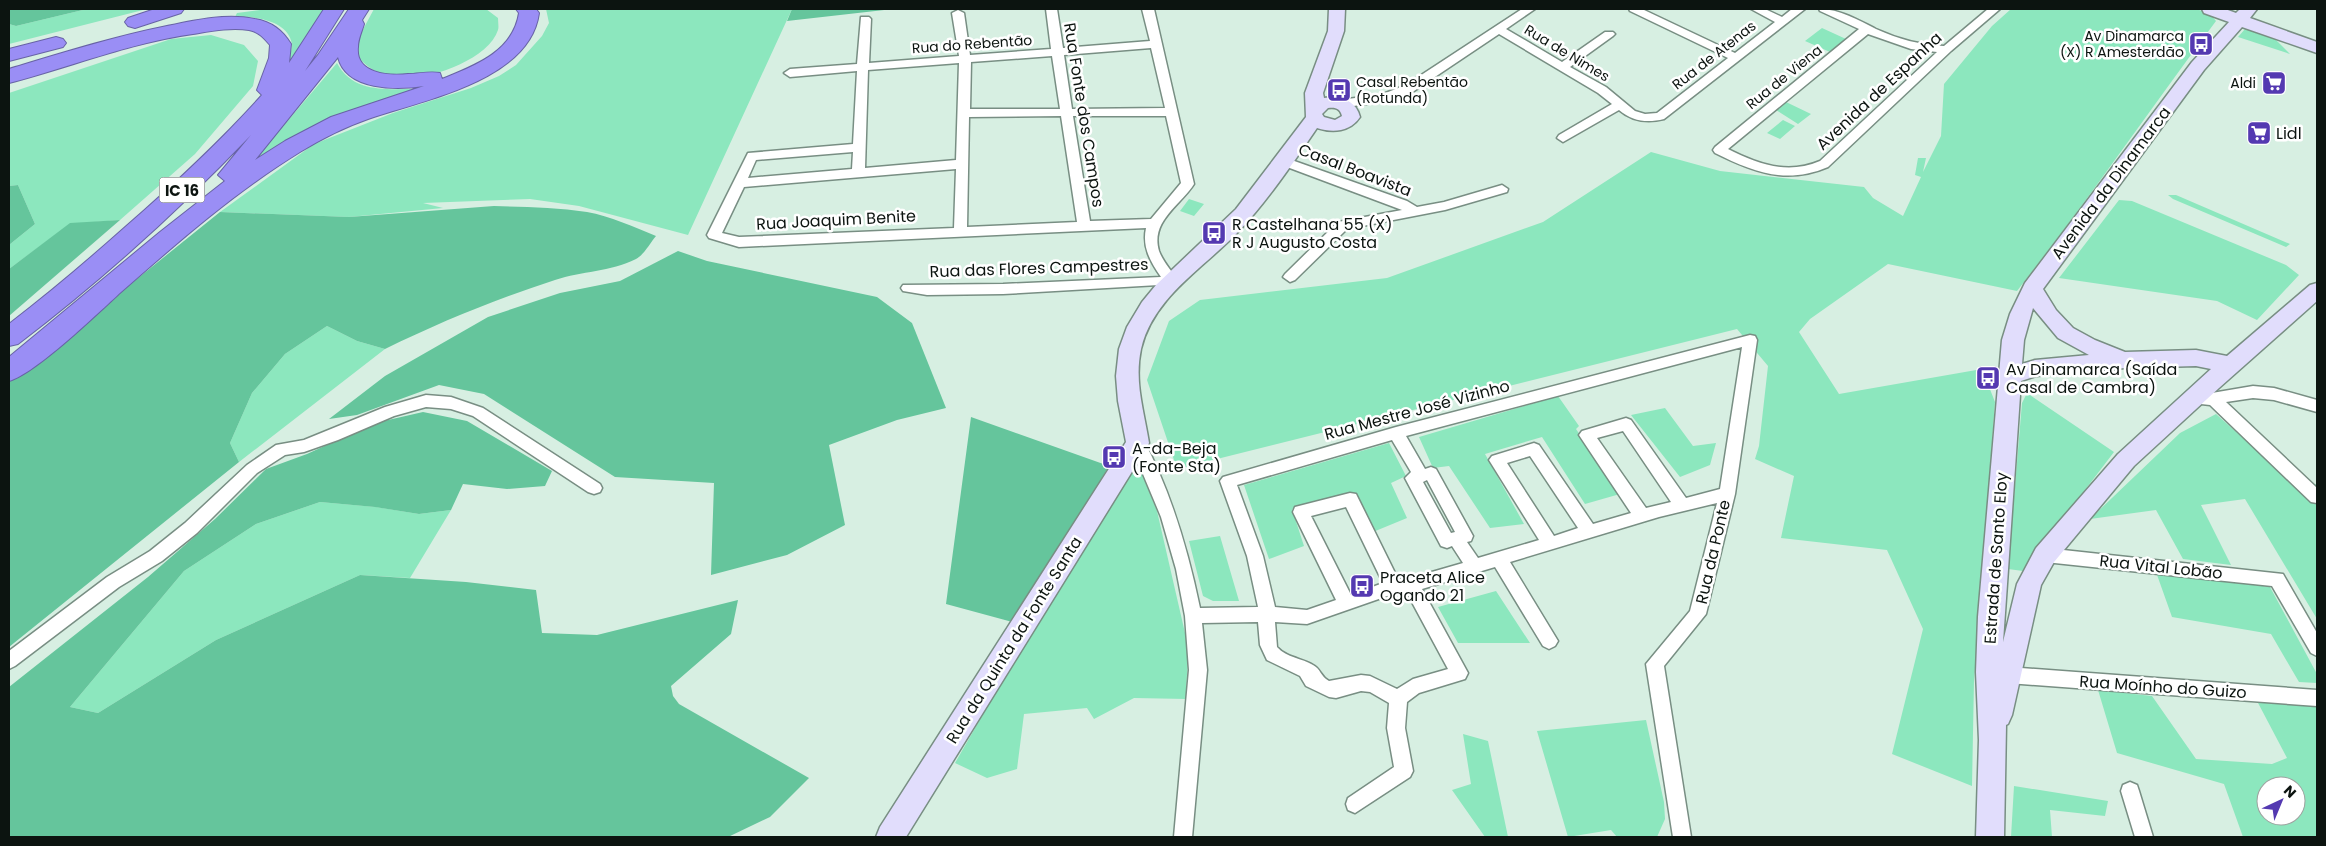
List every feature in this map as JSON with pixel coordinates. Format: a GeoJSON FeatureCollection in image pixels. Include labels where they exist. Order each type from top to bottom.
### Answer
{"type":"FeatureCollection","features":[{"type":"Feature","properties":{"kind":"highway"},"geometry":{"type":"LineString","coordinates":[[135,22],[174,9]]}},
{"type":"Feature","properties":{"kind":"highway"},"geometry":{"type":"LineString","coordinates":[[9,55],[191,9]]}},
{"type":"Feature","properties":{"kind":"highway"},"geometry":{"type":"LineString","coordinates":[[9,76],[170,24],[225,9]]}},
{"type":"Feature","properties":{"kind":"highway"},"geometry":{"type":"LineString","coordinates":[[358,11],[347,49],[350,64],[361,74],[375,79],[396,82],[419,81],[445,76],[488,57],[510,32],[512,16],[507,9]]}},
{"type":"Feature","properties":{"kind":"highway"},"geometry":{"type":"LineString","coordinates":[[9,370],[51,339],[178,230],[281,152],[348,118],[453,83],[479,72],[498,61],[517,45],[526,31],[528,13],[526,9]]}},
{"type":"Feature","properties":{"kind":"highway"},"geometry":{"type":"LineString","coordinates":[[178,230],[240,165],[326,59],[358,11]]}},
{"type":"Feature","properties":{"kind":"highway"},"geometry":{"type":"LineString","coordinates":[[259,112],[306,55],[333,12]]}},
{"type":"Feature","properties":{"kind":"highway"},"geometry":{"type":"LineString","coordinates":[[96,49],[211,24],[242,23],[267,29],[281,44],[280,58],[259,112]]}},
{"type":"Feature","properties":{"kind":"highway","name":"IC 16"},"geometry":{"type":"LineString","coordinates":[[9,337],[107,257],[187,185],[259,112]]}},
{"type":"Feature","properties":{"kind":"main road"},"geometry":{"type":"LineString","coordinates":[[1330,110],[1314,93],[1320,81],[1336,31],[1337,9]]}},
{"type":"Feature","properties":{"kind":"main road"},"geometry":{"type":"LineString","coordinates":[[2210,9],[2244,14],[2317,48]]}},
{"type":"Feature","properties":{"kind":"main road","name":"Avenida da Dinamarca"},"geometry":{"type":"LineString","coordinates":[[2011,376],[2013,340],[2020,314],[2032,288],[2198,66],[2244,14]]}},
{"type":"Feature","properties":{"kind":"main road"},"geometry":{"type":"LineString","coordinates":[[1288,155],[1334,126],[1322,124],[1330,110]]}},
{"type":"Feature","properties":{"kind":"main road"},"geometry":{"type":"LineString","coordinates":[[1138,443],[1127,377],[1132,340],[1144,313],[1171,281],[1232,226],[1288,155],[1330,110]]}},
{"type":"Feature","properties":{"kind":"main road"},"geometry":{"type":"LineString","coordinates":[[2032,288],[2046,315],[2060,329],[2089,347],[2125,360]]}},
{"type":"Feature","properties":{"kind":"main road","name":"Estrada de Santo Eloy"},"geometry":{"type":"LineString","coordinates":[[1993,740],[2029,584],[2045,555],[2126,460],[2204,394],[2230,365],[2317,290]]}},
{"type":"Feature","properties":{"kind":"main road"},"geometry":{"type":"LineString","coordinates":[[2011,376],[2035,368],[2125,360],[2196,358],[2230,365]]}},
{"type":"Feature","properties":{"kind":"main road","name":"Estrada de Santo Eloy"},"geometry":{"type":"LineString","coordinates":[[1990,837],[1993,740],[1989,672],[1991,617],[2011,376]]}},
{"type":"Feature","properties":{"kind":"main road","name":"Rua da Quinta da Fonte Santa"},"geometry":{"type":"LineString","coordinates":[[890,837],[1138,443]]}},
{"type":"Feature","properties":{"kind":"street","name":"Rua Fonte dos Campos"},"geometry":{"type":"LineString","coordinates":[[1051,9],[1084,226]]}},
{"type":"Feature","properties":{"kind":"street"},"geometry":{"type":"LineString","coordinates":[[1148,9],[1188,184],[1154,223],[1150,242],[1157,263],[1171,281]]}},
{"type":"Feature","properties":{"kind":"street"},"geometry":{"type":"LineString","coordinates":[[1634,9],[1736,58]]}},
{"type":"Feature","properties":{"kind":"street"},"geometry":{"type":"LineString","coordinates":[[1756,9],[1783,21]]}},
{"type":"Feature","properties":{"kind":"street","name":"Rua de Atenas"},"geometry":{"type":"LineString","coordinates":[[1645,118],[1660,116],[1799,9]]}},
{"type":"Feature","properties":{"kind":"street"},"geometry":{"type":"LineString","coordinates":[[1824,9],[1917,48],[1947,49]]}},
{"type":"Feature","properties":{"kind":"street"},"geometry":{"type":"LineString","coordinates":[[1841,16],[1851,9]]}},
{"type":"Feature","properties":{"kind":"street","name":"Avenida de Espanha"},"geometry":{"type":"LineString","coordinates":[[1718,150],[1742,162],[1772,170],[1805,171],[1825,163],[1947,49],[1994,9]]}},
{"type":"Feature","properties":{"kind":"street"},"geometry":{"type":"LineString","coordinates":[[1330,110],[1385,97],[1410,88],[1526,10]]}},
{"type":"Feature","properties":{"kind":"street"},"geometry":{"type":"LineString","coordinates":[[958,13],[965,60],[960,232]]}},
{"type":"Feature","properties":{"kind":"street"},"geometry":{"type":"LineString","coordinates":[[858,172],[864,19]]}},
{"type":"Feature","properties":{"kind":"street","name":"Rua de Viena"},"geometry":{"type":"LineString","coordinates":[[1718,150],[1868,28]]}},
{"type":"Feature","properties":{"kind":"street","name":"Rua de Nimes"},"geometry":{"type":"LineString","coordinates":[[1498,29],[1602,90],[1631,114],[1645,118]]}},
{"type":"Feature","properties":{"kind":"street"},"geometry":{"type":"LineString","coordinates":[[1562,67],[1609,34]]}},
{"type":"Feature","properties":{"kind":"street","name":"Rua do Rebentão"},"geometry":{"type":"LineString","coordinates":[[790,73],[1156,44]]}},
{"type":"Feature","properties":{"kind":"street"},"geometry":{"type":"LineString","coordinates":[[1563,138],[1620,106]]}},
{"type":"Feature","properties":{"kind":"street"},"geometry":{"type":"LineString","coordinates":[[963,112],[1172,112]]}},
{"type":"Feature","properties":{"kind":"street"},"geometry":{"type":"LineString","coordinates":[[859,148],[752,156],[740,183],[962,164]]}},
{"type":"Feature","properties":{"kind":"street","name":"Casal Boavista"},"geometry":{"type":"LineString","coordinates":[[1288,155],[1415,211]]}},
{"type":"Feature","properties":{"kind":"street","name":"Rua Joaquim Benite"},"geometry":{"type":"LineString","coordinates":[[740,183],[714,235],[738,242],[1154,223]]}},
{"type":"Feature","properties":{"kind":"street","name":"Casal Boavista"},"geometry":{"type":"LineString","coordinates":[[1290,277],[1343,225],[1445,206],[1502,189]]}},
{"type":"Feature","properties":{"kind":"street","name":"Rua das Flores Campestres"},"geometry":{"type":"LineString","coordinates":[[908,288],[927,290],[1013,288],[1171,281]]}},
{"type":"Feature","properties":{"kind":"street","name":"Rua Mestre José Vizinho"},"geometry":{"type":"LineString","coordinates":[[1268,614],[1257,562],[1228,481],[1396,433],[1750,340]]}},
{"type":"Feature","properties":{"kind":"street","name":"Rua da Ponte"},"geometry":{"type":"LineString","coordinates":[[1682,837],[1655,664],[1698,614],[1727,494],[1750,340]]}},
{"type":"Feature","properties":{"kind":"street"},"geometry":{"type":"LineString","coordinates":[[2204,394],[2253,392],[2274,394],[2312,405],[2317,391]]}},
{"type":"Feature","properties":{"kind":"street"},"geometry":{"type":"LineString","coordinates":[[2204,394],[2317,496]]}},
{"type":"Feature","properties":{"kind":"street"},"geometry":{"type":"LineString","coordinates":[[9,661],[97,593],[156,556],[191,528],[252,469],[281,449],[304,446],[333,436],[390,411],[426,401],[451,403],[478,412],[594,488]]}},
{"type":"Feature","properties":{"kind":"street"},"geometry":{"type":"LineString","coordinates":[[1642,516],[1587,435],[1626,424],[1682,505]]}},
{"type":"Feature","properties":{"kind":"street"},"geometry":{"type":"LineString","coordinates":[[1396,433],[1421,476],[1413,478],[1447,541],[1456,538],[1474,566]]}},
{"type":"Feature","properties":{"kind":"street"},"geometry":{"type":"LineString","coordinates":[[1138,443],[1169,517],[1184,569],[1193,616],[1198,670],[1183,837]]}},
{"type":"Feature","properties":{"kind":"street"},"geometry":{"type":"LineString","coordinates":[[1550,543],[1497,460],[1534,449],[1588,531]]}},
{"type":"Feature","properties":{"kind":"street"},"geometry":{"type":"LineString","coordinates":[[1193,616],[1268,614],[1307,617],[1402,586],[1499,559],[1588,531],[1727,494]]}},
{"type":"Feature","properties":{"kind":"street"},"geometry":{"type":"LineString","coordinates":[[1347,604],[1301,512],[1350,499],[1402,586],[1459,673],[1408,690],[1398,699],[1394,719],[1404,771],[1355,804]]}},
{"type":"Feature","properties":{"kind":"street","name":"Rua Vital Lobão"},"geometry":{"type":"LineString","coordinates":[[2045,555],[2277,579],[2317,648]]}},
{"type":"Feature","properties":{"kind":"street"},"geometry":{"type":"LineString","coordinates":[[1499,559],[1549,640]]}},
{"type":"Feature","properties":{"kind":"street"},"geometry":{"type":"LineString","coordinates":[[1268,614],[1266,629],[1270,651],[1273,655],[1302,667],[1311,674],[1312,680],[1320,686],[1335,691],[1358,684],[1370,684],[1398,699]]}},
{"type":"Feature","properties":{"kind":"street","name":"Rua Moínho do Guizo"},"geometry":{"type":"LineString","coordinates":[[2008,675],[2317,698]]}},
{"type":"Feature","properties":{"kind":"street"},"geometry":{"type":"LineString","coordinates":[[2130,791],[2144,837]]}},
{"type":"Feature","properties":{"kind":"green space"},"geometry":{"type":"Polygon","coordinates":[[[9,9],[87,9],[16,26],[9,24],[9,9]]]}},
{"type":"Feature","properties":{"kind":"green space"},"geometry":{"type":"Polygon","coordinates":[[[87,9],[147,9],[9,44],[9,24],[16,26],[87,9]]]}},
{"type":"Feature","properties":{"kind":"green space"},"geometry":{"type":"Polygon","coordinates":[[[268,9],[324,9],[286,68],[292,44],[284,30],[269,21],[251,17],[235,17],[237,13],[268,9]]]}},
{"type":"Feature","properties":{"kind":"green space"},"geometry":{"type":"Polygon","coordinates":[[[374,9],[486,9],[498,18],[498,29],[492,40],[483,50],[457,66],[414,78],[388,76],[369,67],[354,51],[374,9]]]}},
{"type":"Feature","properties":{"kind":"green space"},"geometry":{"type":"Polygon","coordinates":[[[546,9],[792,9],[688,235],[579,206],[530,199],[423,203],[443,208],[349,217],[220,212],[314,144],[393,113],[471,88],[499,76],[516,65],[542,36],[549,23],[546,9]]]}},
{"type":"Feature","properties":{"kind":"green space"},"geometry":{"type":"Polygon","coordinates":[[[792,9],[893,9],[787,21],[792,9]]]}},
{"type":"Feature","properties":{"kind":"green space"},"geometry":{"type":"Polygon","coordinates":[[[2011,9],[2197,9],[2211,15],[2216,21],[2017,291],[1888,264],[1810,319],[1799,332],[1839,394],[1982,369],[1995,402],[1974,681],[1972,786],[1892,754],[1923,629],[1887,550],[1781,538],[1794,476],[1755,459],[1759,446],[1768,366],[1737,329],[1177,469],[1147,380],[1169,321],[1200,300],[1387,278],[1543,222],[1651,152],[1720,171],[1864,187],[1873,198],[1903,216],[1921,177],[1915,175],[1918,158],[1926,158],[1923,172],[1941,136],[1944,84],[1992,26],[2011,9]]]}},
{"type":"Feature","properties":{"kind":"green space"},"geometry":{"type":"Polygon","coordinates":[[[1822,28],[1846,39],[1830,52],[1805,41],[1822,28]]]}},
{"type":"Feature","properties":{"kind":"green space"},"geometry":{"type":"Polygon","coordinates":[[[2245,29],[2271,35],[2290,54],[2238,37],[2245,29]]]}},
{"type":"Feature","properties":{"kind":"green space"},"geometry":{"type":"Polygon","coordinates":[[[211,35],[244,45],[258,61],[253,86],[195,154],[120,220],[70,224],[9,269],[9,245],[35,224],[18,185],[9,186],[9,93],[171,39],[211,35]]]}},
{"type":"Feature","properties":{"kind":"green space"},"geometry":{"type":"Polygon","coordinates":[[[337,63],[352,80],[361,84],[381,89],[415,89],[414,93],[323,125],[256,158],[337,63]]]}},
{"type":"Feature","properties":{"kind":"green space"},"geometry":{"type":"Polygon","coordinates":[[[1786,102],[1811,114],[1798,124],[1776,110],[1786,102]]]}},
{"type":"Feature","properties":{"kind":"green space"},"geometry":{"type":"Polygon","coordinates":[[[1783,120],[1795,126],[1780,139],[1767,133],[1783,120]]]}},
{"type":"Feature","properties":{"kind":"green space"},"geometry":{"type":"Polygon","coordinates":[[[18,185],[35,224],[9,245],[9,186],[18,185]]]}},
{"type":"Feature","properties":{"kind":"green space"},"geometry":{"type":"Polygon","coordinates":[[[2168,195],[2176,195],[2290,244],[2286,247],[2173,199],[2168,195]]]}},
{"type":"Feature","properties":{"kind":"green space"},"geometry":{"type":"Polygon","coordinates":[[[1189,199],[1204,204],[1194,216],[1180,211],[1189,199]]]}},
{"type":"Feature","properties":{"kind":"green space"},"geometry":{"type":"Polygon","coordinates":[[[2119,200],[2132,201],[2286,265],[2299,275],[2257,320],[2217,301],[2059,278],[2119,200]]]}},
{"type":"Feature","properties":{"kind":"green space"},"geometry":{"type":"Polygon","coordinates":[[[494,206],[552,208],[587,212],[613,219],[656,236],[642,255],[636,259],[606,269],[565,277],[533,287],[447,320],[385,349],[357,341],[327,326],[285,354],[252,393],[230,443],[239,462],[9,647],[9,382],[220,212],[349,217],[494,206]]]}},
{"type":"Feature","properties":{"kind":"green space"},"geometry":{"type":"Polygon","coordinates":[[[120,220],[9,316],[9,269],[70,223],[120,220]]]}},
{"type":"Feature","properties":{"kind":"green space"},"geometry":{"type":"Polygon","coordinates":[[[678,251],[707,261],[877,297],[912,323],[946,408],[897,420],[829,445],[845,525],[787,555],[711,575],[714,483],[615,477],[484,394],[439,385],[357,415],[329,419],[385,376],[488,317],[560,293],[620,281],[678,251]]]}},
{"type":"Feature","properties":{"kind":"green space"},"geometry":{"type":"Polygon","coordinates":[[[327,326],[357,341],[385,349],[239,462],[230,443],[252,393],[285,354],[327,326]]]}},
{"type":"Feature","properties":{"kind":"green space"},"geometry":{"type":"Polygon","coordinates":[[[2027,393],[2114,452],[2023,571],[2008,569],[2022,403],[2027,393]]]}},
{"type":"Feature","properties":{"kind":"green space"},"geometry":{"type":"Polygon","coordinates":[[[1558,396],[1579,426],[1576,429],[1620,494],[1585,504],[1542,437],[1485,454],[1524,524],[1490,528],[1449,466],[1433,468],[1419,437],[1558,396]]]}},
{"type":"Feature","properties":{"kind":"green space"},"geometry":{"type":"Polygon","coordinates":[[[1665,408],[1693,446],[1716,443],[1710,465],[1680,477],[1631,415],[1665,408]]]}},
{"type":"Feature","properties":{"kind":"green space"},"geometry":{"type":"Polygon","coordinates":[[[423,412],[467,421],[552,471],[545,486],[507,489],[463,484],[451,510],[419,514],[375,507],[320,502],[256,524],[184,571],[70,707],[98,713],[216,640],[360,575],[466,582],[536,590],[542,633],[597,635],[738,600],[731,634],[671,686],[673,696],[679,704],[809,778],[770,817],[728,837],[9,837],[9,687],[148,577],[215,519],[266,469],[307,454],[375,423],[423,412]]]}},
{"type":"Feature","properties":{"kind":"green space"},"geometry":{"type":"Polygon","coordinates":[[[2216,414],[2298,487],[2317,484],[2317,619],[2245,499],[2201,505],[2231,565],[2183,559],[2156,510],[2090,519],[2180,433],[2216,414]]]}},
{"type":"Feature","properties":{"kind":"green space"},"geometry":{"type":"Polygon","coordinates":[[[971,417],[1109,466],[1016,623],[946,604],[971,417]]]}},
{"type":"Feature","properties":{"kind":"green space"},"geometry":{"type":"Polygon","coordinates":[[[1389,443],[1406,476],[1391,483],[1407,518],[1373,532],[1353,492],[1292,509],[1304,546],[1269,559],[1244,485],[1389,443]]]}},
{"type":"Feature","properties":{"kind":"green space"},"geometry":{"type":"Polygon","coordinates":[[[1131,471],[1142,474],[1157,511],[1188,646],[1187,699],[1134,698],[1094,719],[1087,708],[1024,714],[1017,769],[987,778],[955,763],[1009,669],[1131,471]]]}},
{"type":"Feature","properties":{"kind":"green space"},"geometry":{"type":"Polygon","coordinates":[[[320,502],[376,507],[419,514],[451,510],[410,578],[360,575],[216,640],[98,713],[70,707],[184,571],[256,524],[320,502]]]}},
{"type":"Feature","properties":{"kind":"green space"},"geometry":{"type":"Polygon","coordinates":[[[1220,536],[1239,601],[1213,601],[1203,596],[1189,541],[1220,536]]]}},
{"type":"Feature","properties":{"kind":"green space"},"geometry":{"type":"Polygon","coordinates":[[[2156,572],[2270,587],[2317,674],[2317,683],[2299,682],[2271,634],[2172,617],[2156,572]]]}},
{"type":"Feature","properties":{"kind":"green space"},"geometry":{"type":"Polygon","coordinates":[[[1496,591],[1530,643],[1458,643],[1438,607],[1496,591]]]}},
{"type":"Feature","properties":{"kind":"green space"},"geometry":{"type":"Polygon","coordinates":[[[2098,690],[2152,696],[2196,759],[2272,764],[2287,758],[2257,701],[2317,704],[2317,837],[2243,837],[2224,784],[2117,753],[2098,690]]]}},
{"type":"Feature","properties":{"kind":"green space"},"geometry":{"type":"Polygon","coordinates":[[[1646,720],[1664,802],[1665,819],[1657,837],[1617,837],[1611,830],[1568,837],[1537,731],[1646,720]]]}},
{"type":"Feature","properties":{"kind":"green space"},"geometry":{"type":"Polygon","coordinates":[[[1463,734],[1488,741],[1508,837],[1485,837],[1452,790],[1471,784],[1463,734]]]}},
{"type":"Feature","properties":{"kind":"green space"},"geometry":{"type":"Polygon","coordinates":[[[2014,786],[2108,801],[2105,816],[2050,810],[2052,837],[2011,837],[2014,786]]]}},
{"type":"Feature","properties":{"kind":"place","name":"Av Dinamarca (X) R Amesterdão"},"geometry":{"type":"Point","coordinates":[2201,44]}},
{"type":"Feature","properties":{"kind":"place","name":"Aldi"},"geometry":{"type":"Point","coordinates":[2274,83]}},
{"type":"Feature","properties":{"kind":"place","name":"Casal Rebentão (Rotunda)"},"geometry":{"type":"Point","coordinates":[1339,90]}},
{"type":"Feature","properties":{"kind":"place","name":"Lidl"},"geometry":{"type":"Point","coordinates":[2259,133]}},
{"type":"Feature","properties":{"kind":"place","name":"R Castelhana 55 (X) R J Augusto Costa"},"geometry":{"type":"Point","coordinates":[1214,233]}},
{"type":"Feature","properties":{"kind":"place","name":"Av Dinamarca (Saída Casal de Cambra)"},"geometry":{"type":"Point","coordinates":[1988,378]}},
{"type":"Feature","properties":{"kind":"place","name":"A-da-Beja (Fonte Sta)"},"geometry":{"type":"Point","coordinates":[1114,457]}},
{"type":"Feature","properties":{"kind":"place","name":"Praceta Alice Ogando 21"},"geometry":{"type":"Point","coordinates":[1362,586]}}]}
